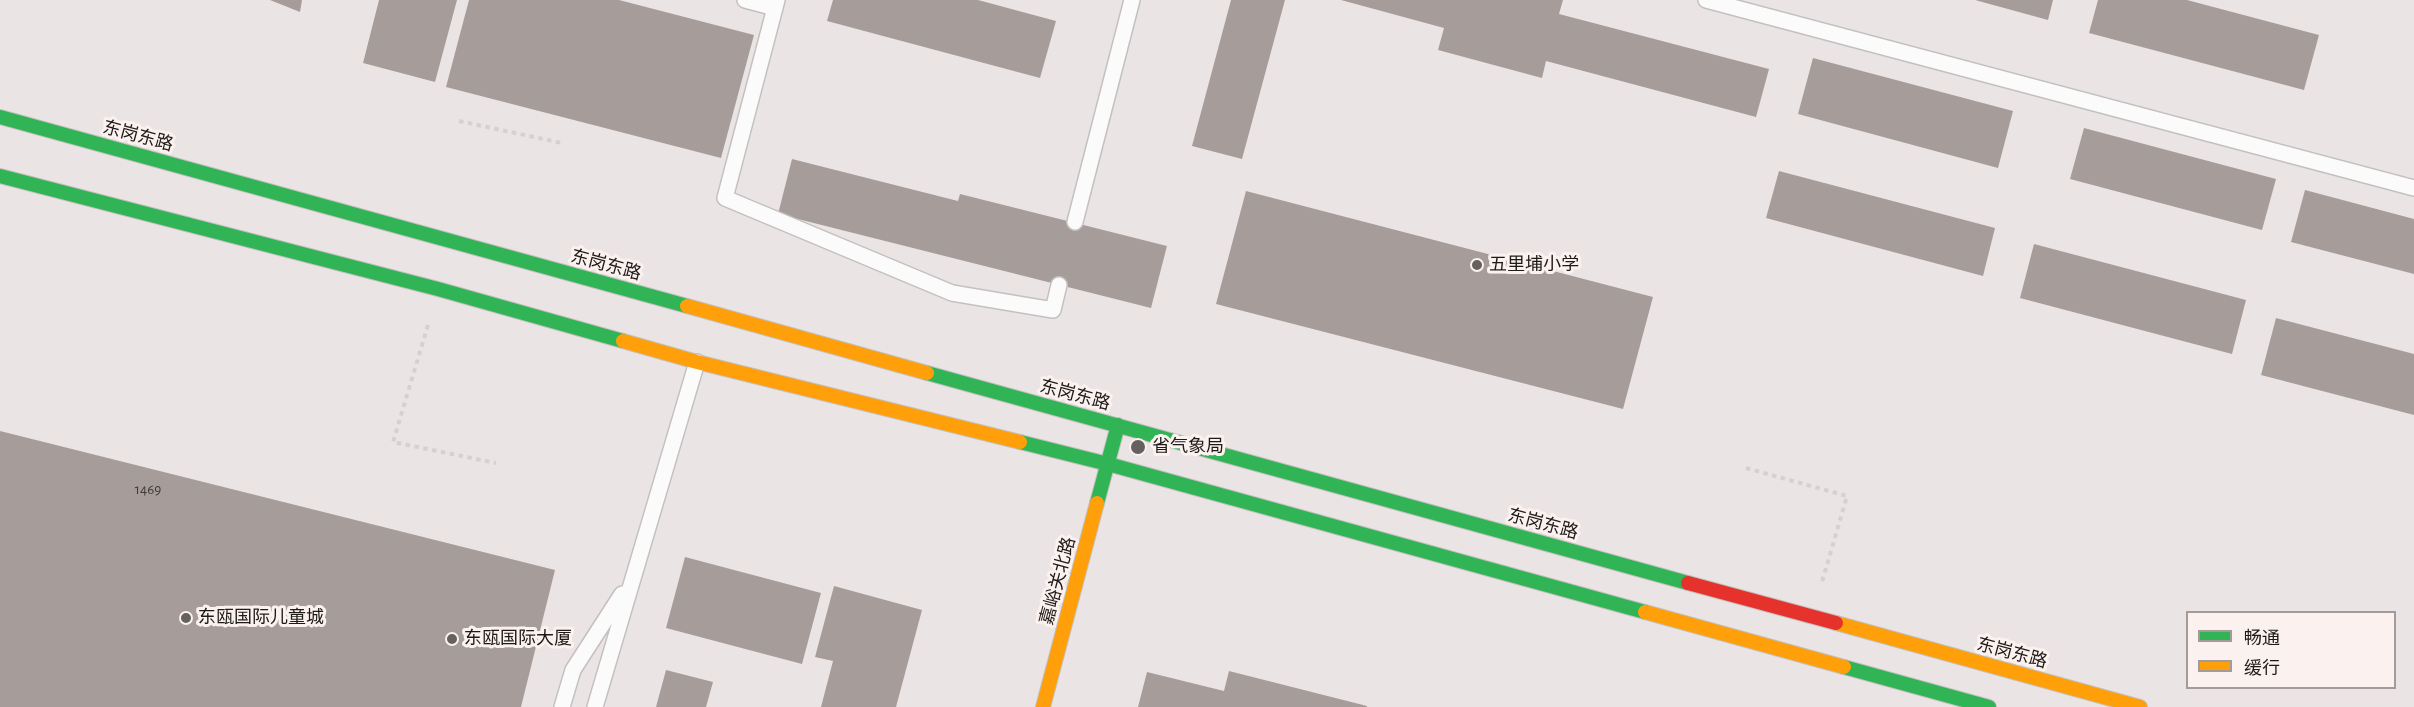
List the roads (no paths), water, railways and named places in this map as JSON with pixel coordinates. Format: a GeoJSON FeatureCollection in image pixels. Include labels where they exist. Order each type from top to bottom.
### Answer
{"type":"FeatureCollection","features":[{"type":"Feature","properties":{"kind":"main road","name":"东岗东路"},"geometry":{"type":"LineString","coordinates":[[0,117],[2140,707]]}},
{"type":"Feature","properties":{"kind":"main road"},"geometry":{"type":"LineString","coordinates":[[0,176],[438,289],[697,362],[1108,464],[1989,707]]}},
{"type":"Feature","properties":{"kind":"main road","name":"嘉峪关北路"},"geometry":{"type":"LineString","coordinates":[[1043,707],[1118,425]]}},
{"type":"Feature","properties":{"kind":"lane"},"geometry":{"type":"LineString","coordinates":[[745,0],[776,4],[725,198],[952,293],[1053,310],[1059,285]]}},
{"type":"Feature","properties":{"kind":"lane"},"geometry":{"type":"LineString","coordinates":[[1075,222],[1132,0]]}},
{"type":"Feature","properties":{"kind":"lane"},"geometry":{"type":"LineString","coordinates":[[1706,0],[2414,188]]}},
{"type":"Feature","properties":{"kind":"lane"},"geometry":{"type":"LineString","coordinates":[[595,707],[697,362]]}},
{"type":"Feature","properties":{"kind":"lane"},"geometry":{"type":"LineString","coordinates":[[562,707],[573,670],[631,581]]}},
{"type":"Feature","properties":{"kind":"place","name":"五里埔小学"},"geometry":{"type":"Point","coordinates":[1477,265]}},
{"type":"Feature","properties":{"kind":"place","name":"省气象局"},"geometry":{"type":"Point","coordinates":[1138,447]}},
{"type":"Feature","properties":{"kind":"place","name":"东瓯国际儿童城"},"geometry":{"type":"Point","coordinates":[186,618]}},
{"type":"Feature","properties":{"kind":"place","name":"东瓯国际大厦"},"geometry":{"type":"Point","coordinates":[452,639]}}]}
